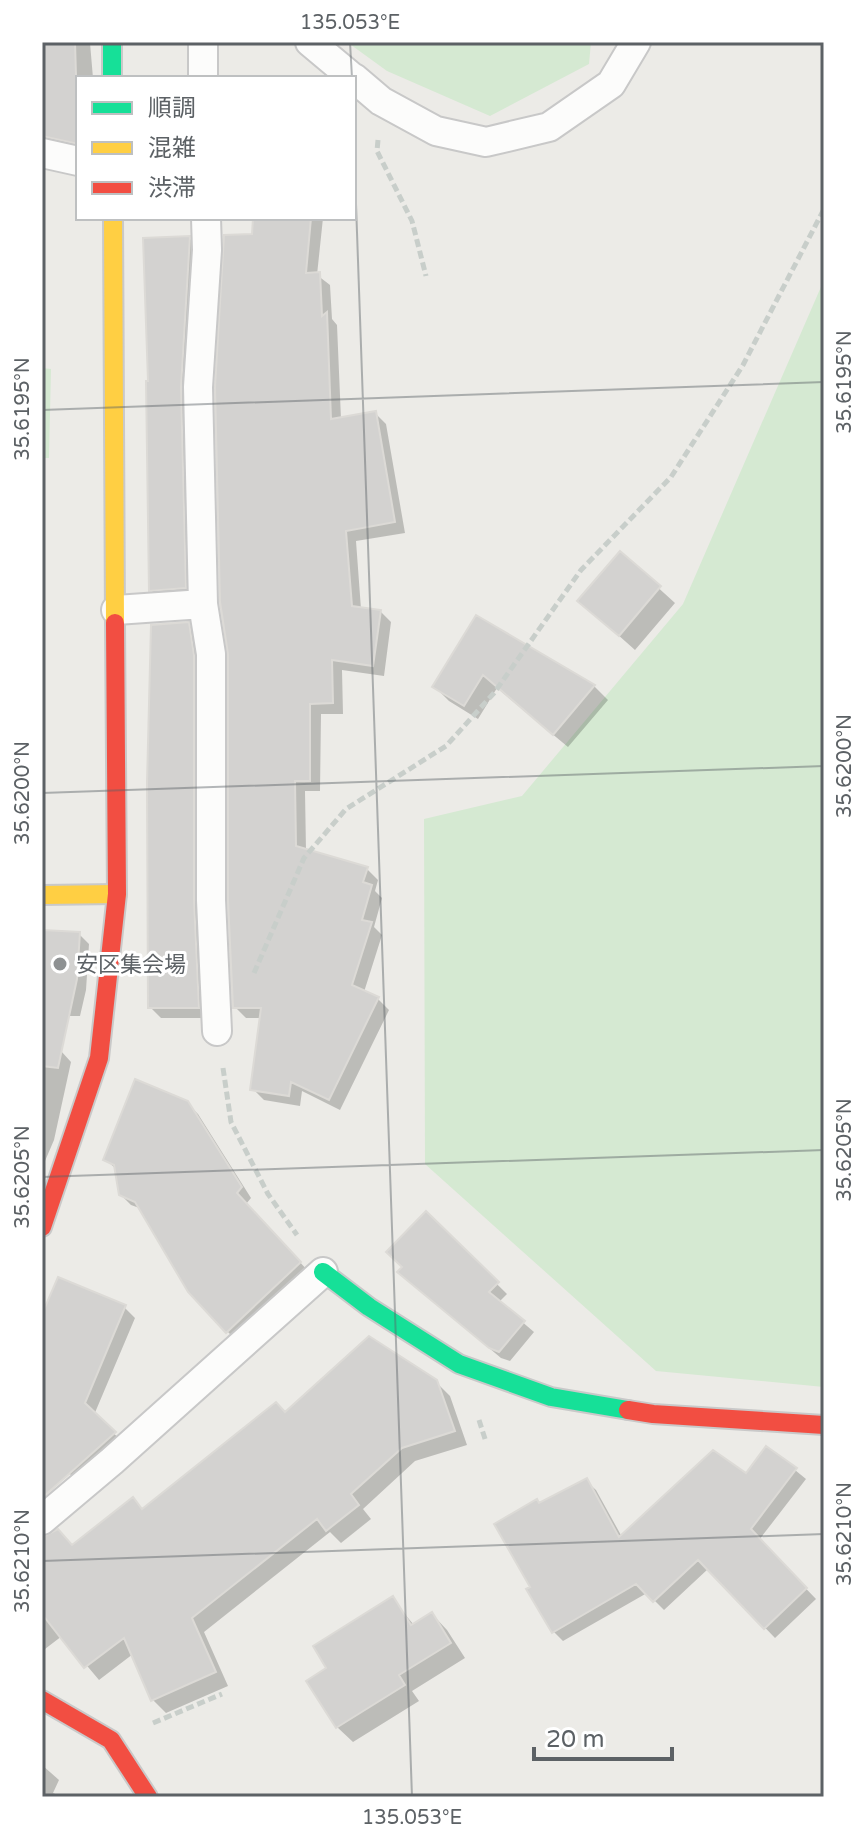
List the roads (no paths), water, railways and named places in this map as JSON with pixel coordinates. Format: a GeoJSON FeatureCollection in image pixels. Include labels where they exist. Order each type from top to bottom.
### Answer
{"type":"FeatureCollection","features":[{"type":"Feature","properties":{"kind":"street"},"geometry":{"type":"LineString","coordinates":[[112,42],[112,76]]}},
{"type":"Feature","properties":{"kind":"street"},"geometry":{"type":"LineString","coordinates":[[42,1227],[99,1058],[117,894],[113,220]]}},
{"type":"Feature","properties":{"kind":"street"},"geometry":{"type":"LineString","coordinates":[[42,895],[117,894]]}},
{"type":"Feature","properties":{"kind":"street"},"geometry":{"type":"LineString","coordinates":[[323,1272],[369,1307],[459,1364],[551,1397],[653,1414],[824,1425]]}},
{"type":"Feature","properties":{"kind":"street"},"geometry":{"type":"LineString","coordinates":[[42,1700],[111,1740],[148,1797]]}},
{"type":"Feature","properties":{"kind":"lane"},"geometry":{"type":"LineString","coordinates":[[203,42],[203,76]]}},
{"type":"Feature","properties":{"kind":"lane"},"geometry":{"type":"LineString","coordinates":[[310,42],[352,76]]}},
{"type":"Feature","properties":{"kind":"lane"},"geometry":{"type":"LineString","coordinates":[[356,80],[381,101],[436,131],[486,142],[549,127],[611,84],[636,42]]}},
{"type":"Feature","properties":{"kind":"lane"},"geometry":{"type":"LineString","coordinates":[[42,153],[76,161]]}},
{"type":"Feature","properties":{"kind":"lane"},"geometry":{"type":"LineString","coordinates":[[206,220],[198,387],[203,604],[211,654],[211,900],[217,1031]]}},
{"type":"Feature","properties":{"kind":"lane"},"geometry":{"type":"LineString","coordinates":[[116,610],[203,604]]}},
{"type":"Feature","properties":{"kind":"lane"},"geometry":{"type":"LineString","coordinates":[[42,1520],[323,1272]]}},
{"type":"Feature","properties":{"kind":"place","name":"安区集会場"},"geometry":{"type":"Point","coordinates":[60,964]}}]}
